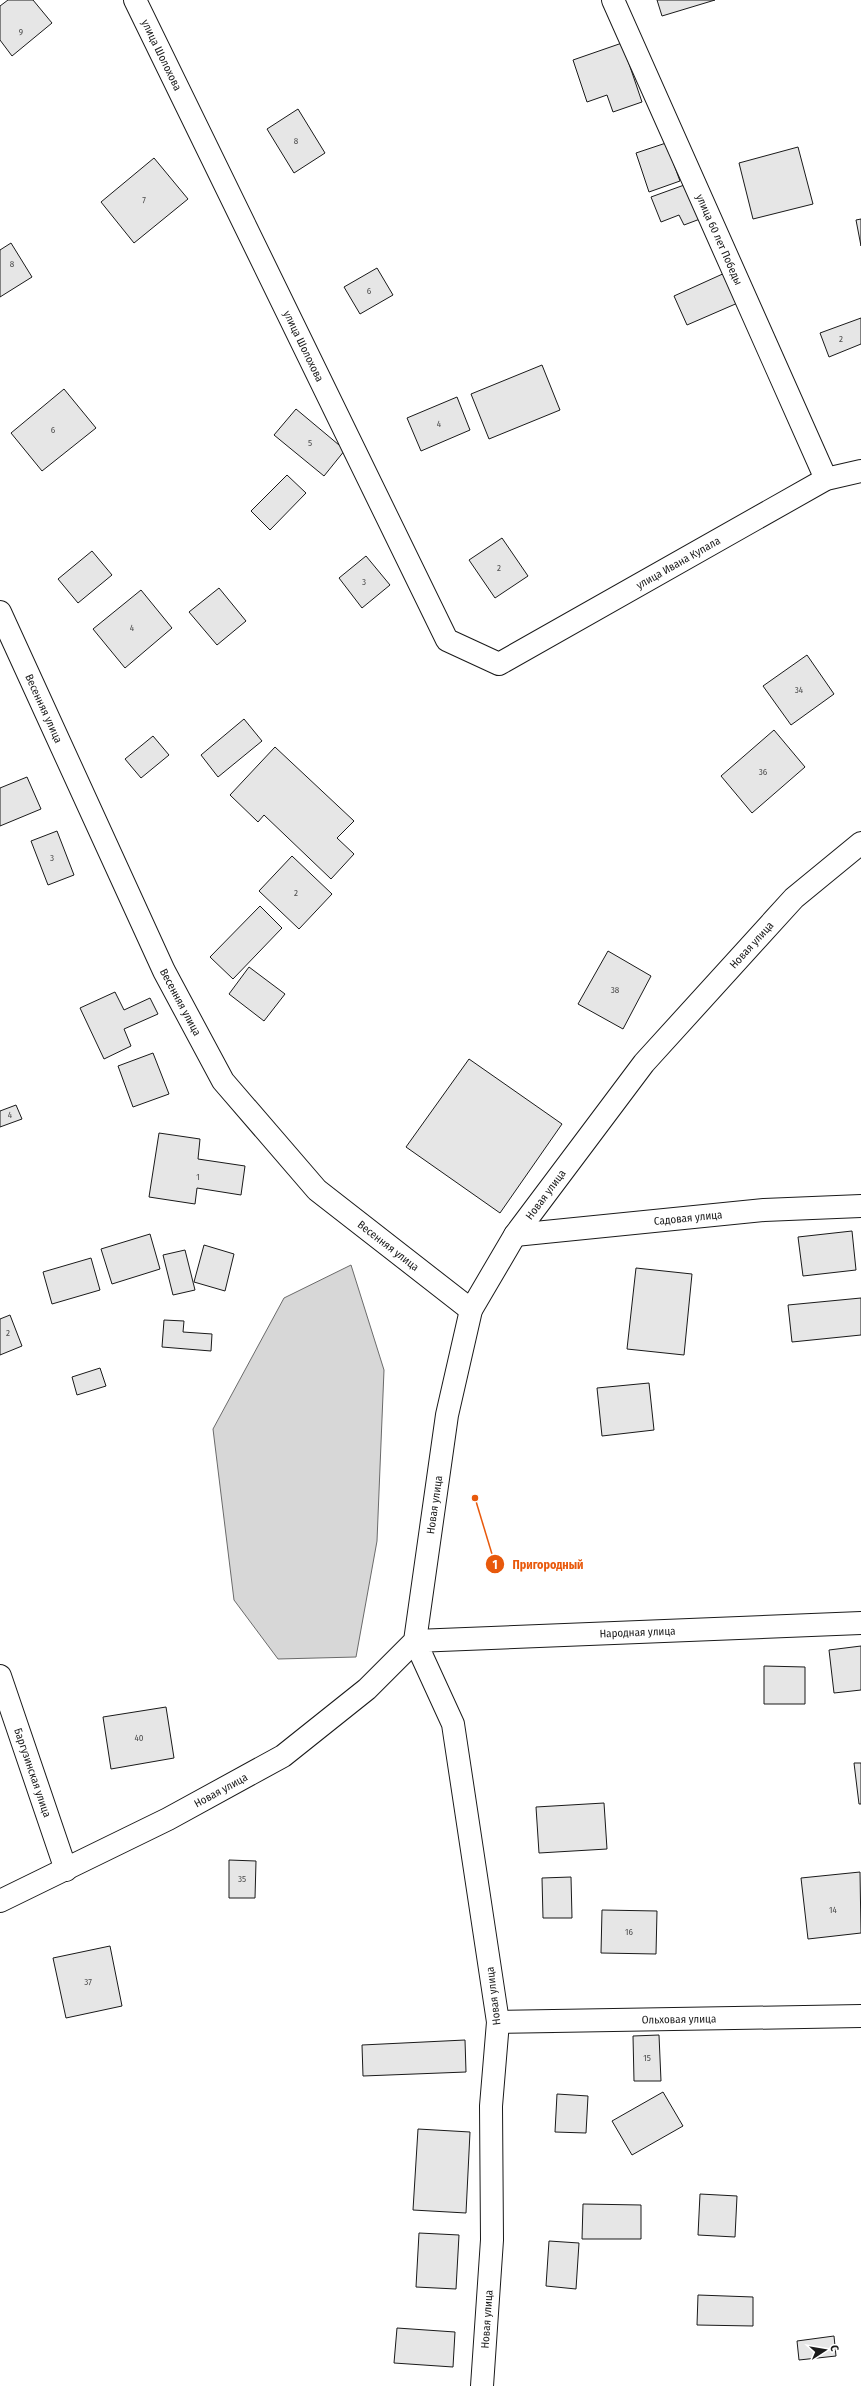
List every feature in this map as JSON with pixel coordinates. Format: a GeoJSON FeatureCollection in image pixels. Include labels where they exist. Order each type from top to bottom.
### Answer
{"type":"FeatureCollection","features":[{"type":"Feature","properties":{"kind":"street","name":"улица Шолохова"},"geometry":{"type":"LineString","coordinates":[[135,0],[447,640],[499,664]]}},
{"type":"Feature","properties":{"kind":"street","name":"улица 60 лет Победы"},"geometry":{"type":"LineString","coordinates":[[613,0],[826,479]]}},
{"type":"Feature","properties":{"kind":"street","name":"улица Ивана Купала"},"geometry":{"type":"LineString","coordinates":[[499,664],[826,479],[861,471]]}},
{"type":"Feature","properties":{"kind":"street","name":"Весенняя улица"},"geometry":{"type":"LineString","coordinates":[[0,612],[164,971],[223,1081],[317,1190],[471,1310]]}},
{"type":"Feature","properties":{"kind":"street","name":"Новая улица"},"geometry":{"type":"LineString","coordinates":[[482,2386],[492,2240],[491,2106],[498,2022],[453,1724],[415,1641],[448,1415],[471,1310],[515,1236],[644,1063],[794,898],[861,844]]}},
{"type":"Feature","properties":{"kind":"street","name":"Садовая улица"},"geometry":{"type":"LineString","coordinates":[[515,1236],[764,1210],[861,1206]]}},
{"type":"Feature","properties":{"kind":"street","name":"Народная улица"},"geometry":{"type":"LineString","coordinates":[[415,1641],[861,1623]]}},
{"type":"Feature","properties":{"kind":"street","name":"Новая улица"},"geometry":{"type":"LineString","coordinates":[[0,1901],[168,1819],[283,1756],[367,1689],[415,1641]]}},
{"type":"Feature","properties":{"kind":"street","name":"Баргузинская улица"},"geometry":{"type":"LineString","coordinates":[[0,1676],[66,1870]]}},
{"type":"Feature","properties":{"kind":"street","name":"Ольховая улица"},"geometry":{"type":"LineString","coordinates":[[498,2022],[861,2016]]}},
{"type":"Feature","properties":{"kind":"shaded area"},"geometry":{"type":"Polygon","coordinates":[[[351,1265],[384,1370],[377,1541],[356,1657],[278,1659],[234,1600],[213,1429],[284,1298],[351,1265]]]}},
{"type":"Feature","properties":{"kind":"building"},"geometry":{"type":"Polygon","coordinates":[[[8,0],[33,0],[52,23],[12,56],[0,40],[0,6],[8,0]]]}},
{"type":"Feature","properties":{"kind":"building"},"geometry":{"type":"Polygon","coordinates":[[[657,0],[715,0],[662,16],[657,0]]]}},
{"type":"Feature","properties":{"kind":"building"},"geometry":{"type":"Polygon","coordinates":[[[622,43],[642,102],[613,112],[607,95],[587,102],[573,60],[622,43]]]}},
{"type":"Feature","properties":{"kind":"building"},"geometry":{"type":"Polygon","coordinates":[[[298,109],[325,153],[294,173],[267,129],[298,109]]]}},
{"type":"Feature","properties":{"kind":"building"},"geometry":{"type":"Polygon","coordinates":[[[666,143],[680,181],[649,192],[636,153],[666,143]]]}},
{"type":"Feature","properties":{"kind":"building"},"geometry":{"type":"Polygon","coordinates":[[[798,147],[813,204],[753,219],[739,163],[798,147]]]}},
{"type":"Feature","properties":{"kind":"building"},"geometry":{"type":"Polygon","coordinates":[[[154,158],[188,199],[134,243],[101,202],[154,158]]]}},
{"type":"Feature","properties":{"kind":"building"},"geometry":{"type":"Polygon","coordinates":[[[687,184],[700,219],[684,225],[679,215],[661,222],[651,197],[687,184]]]}},
{"type":"Feature","properties":{"kind":"building"},"geometry":{"type":"Polygon","coordinates":[[[861,219],[861,246],[856,220],[861,219]]]}},
{"type":"Feature","properties":{"kind":"building"},"geometry":{"type":"Polygon","coordinates":[[[11,243],[32,277],[0,297],[0,250],[11,243]]]}},
{"type":"Feature","properties":{"kind":"building"},"geometry":{"type":"Polygon","coordinates":[[[377,268],[393,295],[360,314],[344,287],[377,268]]]}},
{"type":"Feature","properties":{"kind":"building"},"geometry":{"type":"Polygon","coordinates":[[[727,272],[740,302],[687,325],[674,296],[727,272]]]}},
{"type":"Feature","properties":{"kind":"building"},"geometry":{"type":"Polygon","coordinates":[[[861,318],[861,344],[829,357],[820,333],[861,318]]]}},
{"type":"Feature","properties":{"kind":"building"},"geometry":{"type":"Polygon","coordinates":[[[542,365],[560,410],[489,439],[471,394],[542,365]]]}},
{"type":"Feature","properties":{"kind":"building"},"geometry":{"type":"Polygon","coordinates":[[[64,389],[96,428],[42,471],[11,433],[64,389]]]}},
{"type":"Feature","properties":{"kind":"building"},"geometry":{"type":"Polygon","coordinates":[[[457,397],[470,430],[421,451],[407,418],[457,397]]]}},
{"type":"Feature","properties":{"kind":"building"},"geometry":{"type":"Polygon","coordinates":[[[296,409],[345,450],[324,476],[274,435],[296,409]]]}},
{"type":"Feature","properties":{"kind":"building"},"geometry":{"type":"Polygon","coordinates":[[[287,475],[306,493],[270,530],[251,511],[287,475]]]}},
{"type":"Feature","properties":{"kind":"building"},"geometry":{"type":"Polygon","coordinates":[[[502,538],[528,576],[495,598],[469,560],[502,538]]]}},
{"type":"Feature","properties":{"kind":"building"},"geometry":{"type":"Polygon","coordinates":[[[92,551],[112,575],[78,603],[58,579],[92,551]]]}},
{"type":"Feature","properties":{"kind":"building"},"geometry":{"type":"Polygon","coordinates":[[[366,556],[390,585],[362,608],[339,578],[366,556]]]}},
{"type":"Feature","properties":{"kind":"building"},"geometry":{"type":"Polygon","coordinates":[[[219,588],[246,621],[217,645],[189,612],[219,588]]]}},
{"type":"Feature","properties":{"kind":"building"},"geometry":{"type":"Polygon","coordinates":[[[141,590],[172,628],[125,668],[93,629],[141,590]]]}},
{"type":"Feature","properties":{"kind":"building"},"geometry":{"type":"Polygon","coordinates":[[[807,655],[834,694],[791,725],[763,686],[807,655]]]}},
{"type":"Feature","properties":{"kind":"building"},"geometry":{"type":"Polygon","coordinates":[[[244,719],[262,741],[218,777],[201,755],[244,719]]]}},
{"type":"Feature","properties":{"kind":"building"},"geometry":{"type":"Polygon","coordinates":[[[774,730],[805,767],[752,813],[721,776],[774,730]]]}},
{"type":"Feature","properties":{"kind":"building"},"geometry":{"type":"Polygon","coordinates":[[[153,736],[169,755],[141,778],[125,759],[153,736]]]}},
{"type":"Feature","properties":{"kind":"building"},"geometry":{"type":"Polygon","coordinates":[[[275,747],[354,821],[337,838],[354,854],[331,879],[264,815],[258,822],[230,795],[275,747]]]}},
{"type":"Feature","properties":{"kind":"building"},"geometry":{"type":"Polygon","coordinates":[[[27,777],[41,809],[0,826],[0,788],[27,777]]]}},
{"type":"Feature","properties":{"kind":"building"},"geometry":{"type":"Polygon","coordinates":[[[57,831],[74,875],[48,885],[31,841],[57,831]]]}},
{"type":"Feature","properties":{"kind":"building"},"geometry":{"type":"Polygon","coordinates":[[[292,856],[332,894],[299,929],[259,891],[292,856]]]}},
{"type":"Feature","properties":{"kind":"building"},"geometry":{"type":"Polygon","coordinates":[[[260,906],[282,928],[233,979],[210,957],[260,906]]]}},
{"type":"Feature","properties":{"kind":"building"},"geometry":{"type":"Polygon","coordinates":[[[608,951],[651,976],[623,1029],[578,1004],[608,951]]]}},
{"type":"Feature","properties":{"kind":"building"},"geometry":{"type":"Polygon","coordinates":[[[249,967],[285,994],[264,1021],[229,994],[249,967]]]}},
{"type":"Feature","properties":{"kind":"building"},"geometry":{"type":"Polygon","coordinates":[[[115,992],[124,1010],[150,998],[158,1014],[124,1029],[131,1046],[104,1059],[80,1008],[115,992]]]}},
{"type":"Feature","properties":{"kind":"building"},"geometry":{"type":"Polygon","coordinates":[[[153,1053],[169,1094],[133,1107],[118,1066],[153,1053]]]}},
{"type":"Feature","properties":{"kind":"building"},"geometry":{"type":"Polygon","coordinates":[[[469,1059],[562,1124],[500,1213],[406,1147],[469,1059]]]}},
{"type":"Feature","properties":{"kind":"building"},"geometry":{"type":"Polygon","coordinates":[[[16,1105],[22,1119],[0,1127],[0,1111],[16,1105]]]}},
{"type":"Feature","properties":{"kind":"building"},"geometry":{"type":"Polygon","coordinates":[[[159,1133],[200,1139],[198,1159],[245,1166],[241,1195],[197,1188],[195,1204],[149,1197],[159,1133]]]}},
{"type":"Feature","properties":{"kind":"building"},"geometry":{"type":"Polygon","coordinates":[[[852,1231],[856,1270],[803,1276],[798,1237],[852,1231]]]}},
{"type":"Feature","properties":{"kind":"building"},"geometry":{"type":"Polygon","coordinates":[[[150,1234],[160,1269],[112,1284],[101,1249],[150,1234]]]}},
{"type":"Feature","properties":{"kind":"building"},"geometry":{"type":"Polygon","coordinates":[[[204,1245],[234,1254],[225,1291],[194,1282],[204,1245]]]}},
{"type":"Feature","properties":{"kind":"building"},"geometry":{"type":"Polygon","coordinates":[[[185,1250],[195,1290],[173,1295],[163,1255],[185,1250]]]}},
{"type":"Feature","properties":{"kind":"building"},"geometry":{"type":"Polygon","coordinates":[[[91,1258],[100,1290],[52,1304],[43,1272],[91,1258]]]}},
{"type":"Feature","properties":{"kind":"building"},"geometry":{"type":"Polygon","coordinates":[[[636,1268],[692,1274],[684,1355],[627,1349],[636,1268]]]}},
{"type":"Feature","properties":{"kind":"building"},"geometry":{"type":"Polygon","coordinates":[[[861,1298],[861,1335],[792,1342],[788,1305],[861,1298]]]}},
{"type":"Feature","properties":{"kind":"building"},"geometry":{"type":"Polygon","coordinates":[[[10,1315],[22,1346],[0,1355],[0,1319],[10,1315]]]}},
{"type":"Feature","properties":{"kind":"building"},"geometry":{"type":"Polygon","coordinates":[[[164,1320],[184,1321],[183,1332],[212,1334],[211,1351],[162,1347],[164,1320]]]}},
{"type":"Feature","properties":{"kind":"building"},"geometry":{"type":"Polygon","coordinates":[[[100,1368],[106,1386],[77,1395],[72,1377],[100,1368]]]}},
{"type":"Feature","properties":{"kind":"building"},"geometry":{"type":"Polygon","coordinates":[[[649,1383],[654,1430],[602,1436],[597,1388],[649,1383]]]}},
{"type":"Feature","properties":{"kind":"building"},"geometry":{"type":"Polygon","coordinates":[[[861,1646],[861,1690],[834,1693],[829,1650],[861,1646]]]}},
{"type":"Feature","properties":{"kind":"building"},"geometry":{"type":"Polygon","coordinates":[[[764,1666],[805,1667],[805,1704],[764,1704],[764,1666]]]}},
{"type":"Feature","properties":{"kind":"building"},"geometry":{"type":"Polygon","coordinates":[[[166,1707],[174,1758],[111,1769],[103,1717],[166,1707]]]}},
{"type":"Feature","properties":{"kind":"building"},"geometry":{"type":"Polygon","coordinates":[[[854,1763],[861,1763],[861,1804],[859,1804],[854,1763]]]}},
{"type":"Feature","properties":{"kind":"building"},"geometry":{"type":"Polygon","coordinates":[[[604,1803],[607,1849],[539,1853],[536,1807],[604,1803]]]}},
{"type":"Feature","properties":{"kind":"building"},"geometry":{"type":"Polygon","coordinates":[[[229,1860],[256,1861],[255,1898],[229,1898],[229,1860]]]}},
{"type":"Feature","properties":{"kind":"building"},"geometry":{"type":"Polygon","coordinates":[[[860,1872],[861,1933],[808,1939],[801,1878],[860,1872]]]}},
{"type":"Feature","properties":{"kind":"building"},"geometry":{"type":"Polygon","coordinates":[[[571,1877],[572,1918],[543,1918],[542,1878],[571,1877]]]}},
{"type":"Feature","properties":{"kind":"building"},"geometry":{"type":"Polygon","coordinates":[[[602,1910],[657,1911],[656,1954],[601,1953],[602,1910]]]}},
{"type":"Feature","properties":{"kind":"building"},"geometry":{"type":"Polygon","coordinates":[[[110,1946],[122,2006],[66,2018],[53,1958],[110,1946]]]}},
{"type":"Feature","properties":{"kind":"building"},"geometry":{"type":"Polygon","coordinates":[[[659,2035],[661,2081],[634,2081],[633,2036],[659,2035]]]}},
{"type":"Feature","properties":{"kind":"building"},"geometry":{"type":"Polygon","coordinates":[[[465,2040],[466,2072],[363,2076],[362,2045],[465,2040]]]}},
{"type":"Feature","properties":{"kind":"building"},"geometry":{"type":"Polygon","coordinates":[[[663,2092],[683,2126],[632,2155],[612,2121],[663,2092]]]}},
{"type":"Feature","properties":{"kind":"building"},"geometry":{"type":"Polygon","coordinates":[[[557,2094],[588,2096],[586,2133],[555,2132],[557,2094]]]}},
{"type":"Feature","properties":{"kind":"building"},"geometry":{"type":"Polygon","coordinates":[[[418,2129],[470,2132],[466,2213],[413,2210],[418,2129]]]}},
{"type":"Feature","properties":{"kind":"building"},"geometry":{"type":"Polygon","coordinates":[[[700,2194],[737,2196],[735,2237],[698,2235],[700,2194]]]}},
{"type":"Feature","properties":{"kind":"building"},"geometry":{"type":"Polygon","coordinates":[[[583,2204],[641,2205],[641,2239],[582,2239],[583,2204]]]}},
{"type":"Feature","properties":{"kind":"building"},"geometry":{"type":"Polygon","coordinates":[[[419,2233],[459,2235],[456,2289],[416,2287],[419,2233]]]}},
{"type":"Feature","properties":{"kind":"building"},"geometry":{"type":"Polygon","coordinates":[[[549,2241],[579,2243],[576,2289],[546,2286],[549,2241]]]}},
{"type":"Feature","properties":{"kind":"building"},"geometry":{"type":"Polygon","coordinates":[[[698,2295],[753,2297],[753,2326],[697,2325],[698,2295]]]}},
{"type":"Feature","properties":{"kind":"building"},"geometry":{"type":"Polygon","coordinates":[[[397,2328],[455,2332],[453,2367],[394,2363],[397,2328]]]}},
{"type":"Feature","properties":{"kind":"building"},"geometry":{"type":"Polygon","coordinates":[[[834,2336],[836,2356],[799,2360],[797,2341],[834,2336]]]}},
{"type":"Feature","properties":{"kind":"place","name":"Пригородный"},"geometry":{"type":"Point","coordinates":[475,1498]}}]}
